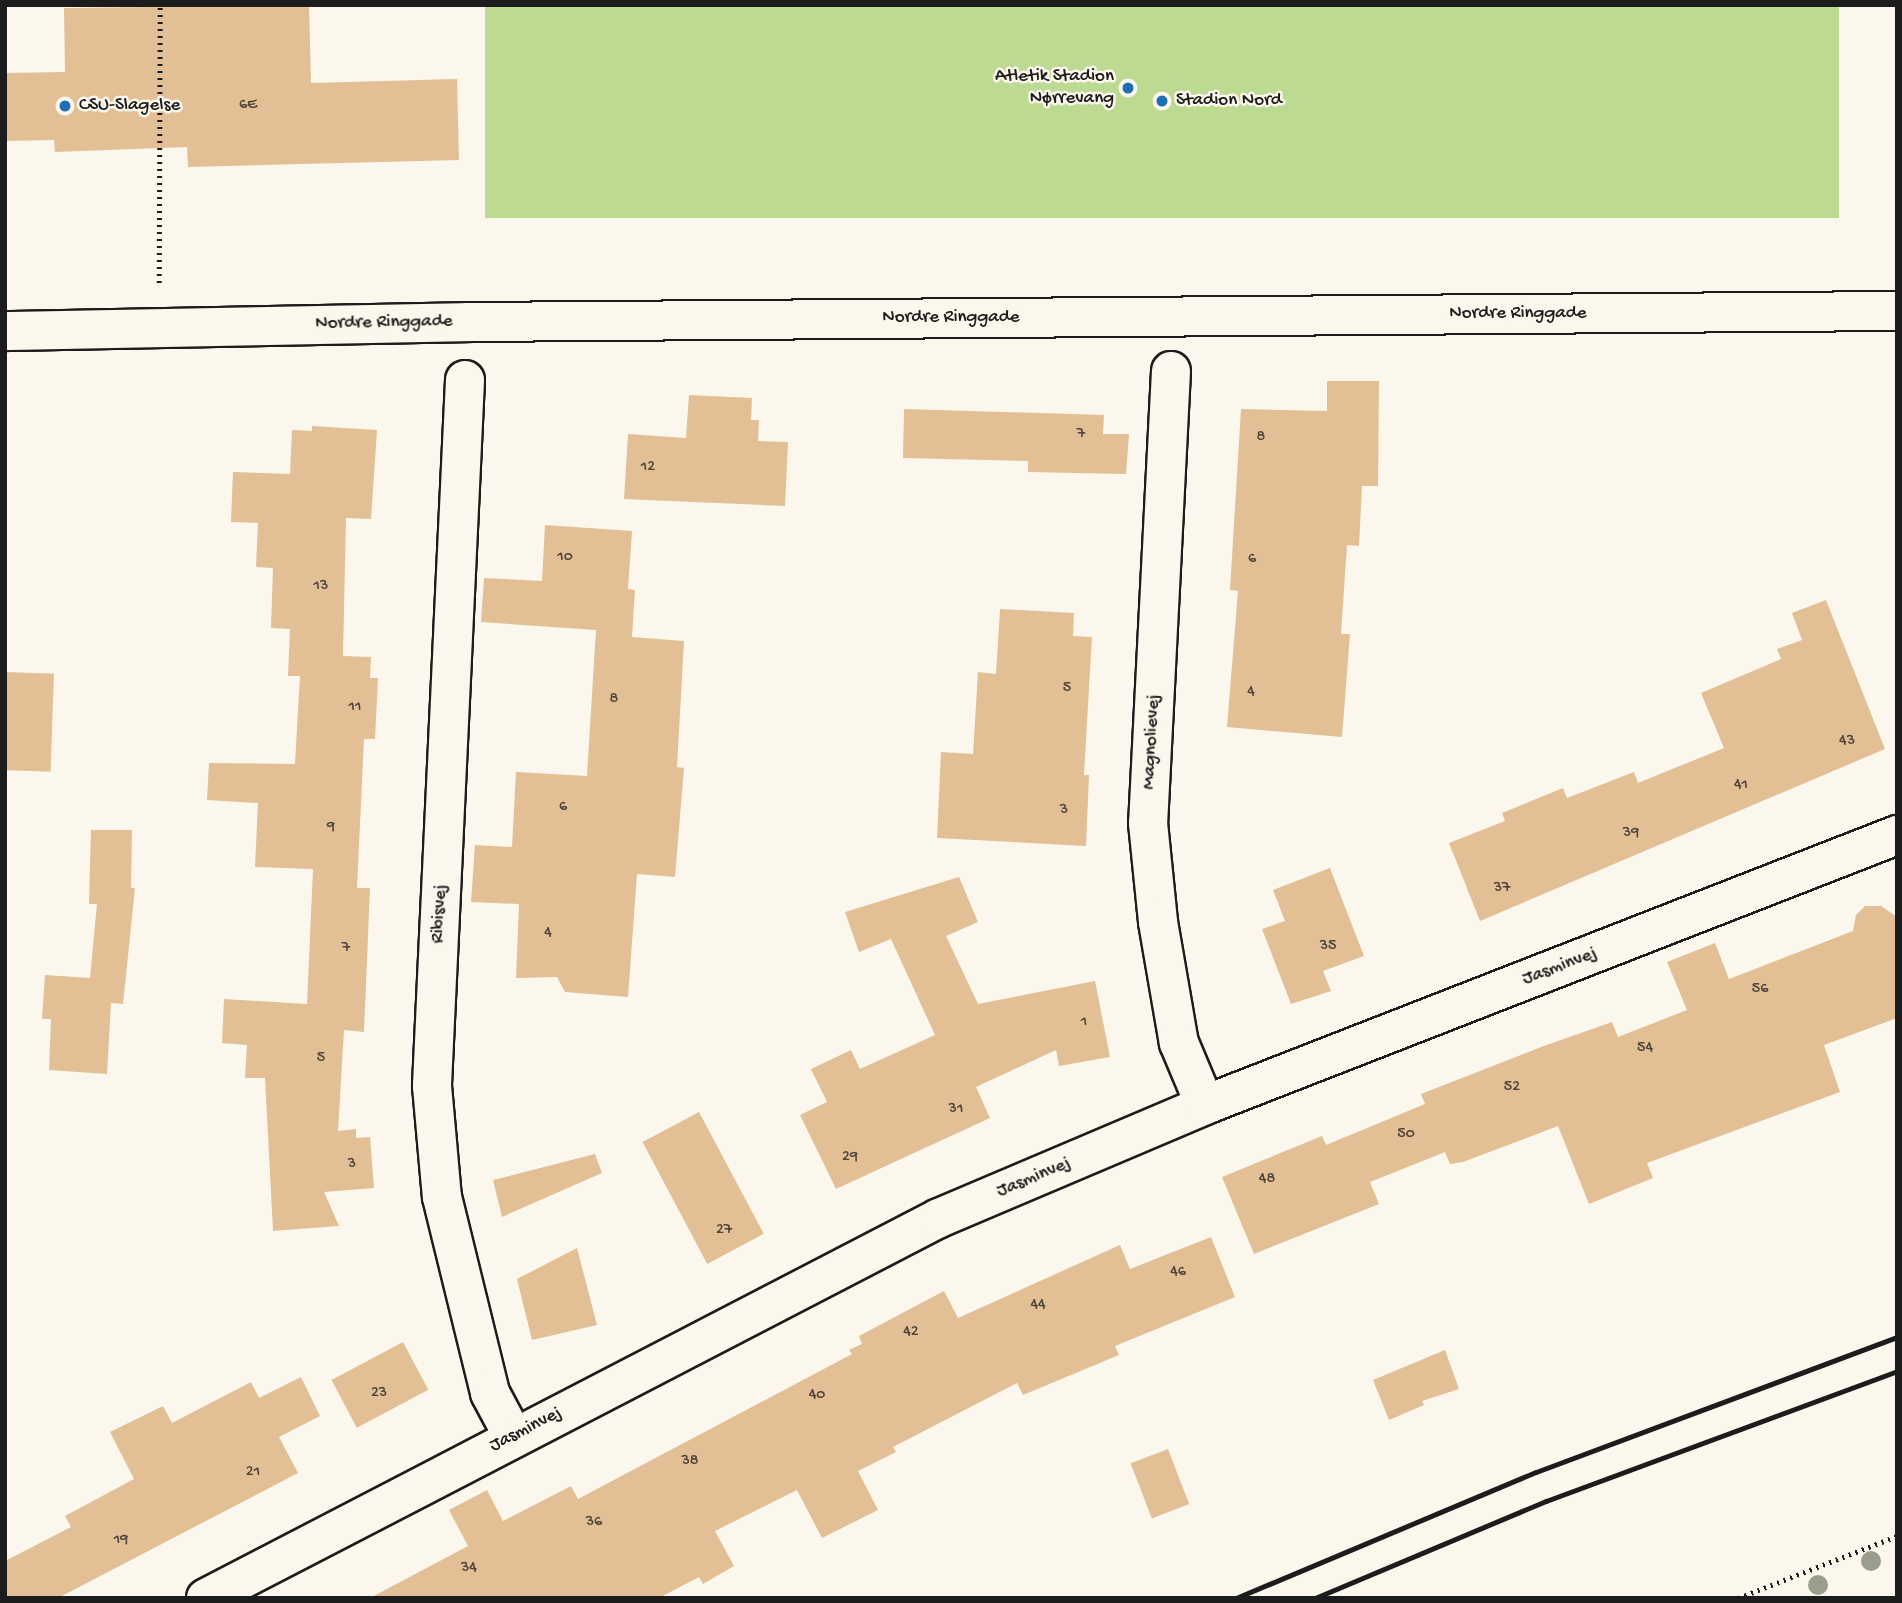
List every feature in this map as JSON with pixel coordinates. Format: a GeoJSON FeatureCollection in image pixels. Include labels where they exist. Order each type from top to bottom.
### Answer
{"type":"FeatureCollection","features":[{"type":"Feature","properties":{"kind":"street","name":"Nordre Ringgade"},"geometry":{"type":"LineString","coordinates":[[5,331],[158,326],[1897,312]]}},
{"type":"Feature","properties":{"kind":"street","name":"Magnolievej"},"geometry":{"type":"LineString","coordinates":[[1171,371],[1148,823],[1158,922],[1179,1044],[1205,1105]]}},
{"type":"Feature","properties":{"kind":"street","name":"Ribisvej"},"geometry":{"type":"LineString","coordinates":[[465,380],[432,1086],[442,1197],[490,1393],[513,1436]]}},
{"type":"Feature","properties":{"kind":"street","name":"Jasminvej"},"geometry":{"type":"LineString","coordinates":[[206,1598],[513,1436],[939,1219],[1205,1105],[1897,835]]}},
{"type":"Feature","properties":{"kind":"path"},"geometry":{"type":"LineString","coordinates":[[158,326],[160,5]]}},
{"type":"Feature","properties":{"kind":"path"},"geometry":{"type":"LineString","coordinates":[[1738,1598],[1897,1536]]}},
{"type":"Feature","properties":{"kind":"green space","name":"Stadion Nord"},"geometry":{"type":"Polygon","coordinates":[[[485,5],[1839,5],[1839,218],[485,218],[485,5]]]}},
{"type":"Feature","properties":{"kind":"building"},"geometry":{"type":"Polygon","coordinates":[[[309,5],[311,83],[457,79],[459,160],[188,167],[187,147],[55,152],[54,140],[5,141],[5,73],[65,72],[64,8],[309,5]]]}},
{"type":"Feature","properties":{"kind":"building"},"geometry":{"type":"Polygon","coordinates":[[[1327,381],[1379,381],[1378,486],[1362,486],[1359,546],[1347,545],[1341,634],[1350,634],[1342,737],[1227,727],[1238,591],[1230,590],[1241,409],[1327,411],[1327,381]]]}},
{"type":"Feature","properties":{"kind":"building"},"geometry":{"type":"Polygon","coordinates":[[[689,395],[752,398],[751,420],[759,420],[758,441],[788,442],[785,506],[624,499],[628,434],[686,438],[689,395]]]}},
{"type":"Feature","properties":{"kind":"building"},"geometry":{"type":"Polygon","coordinates":[[[904,409],[1104,415],[1103,434],[1129,434],[1126,474],[1028,472],[1028,461],[903,458],[904,409]]]}},
{"type":"Feature","properties":{"kind":"building"},"geometry":{"type":"Polygon","coordinates":[[[312,426],[377,430],[371,519],[346,518],[343,656],[371,657],[370,678],[378,678],[375,739],[364,739],[357,888],[370,888],[364,1032],[344,1030],[338,1131],[356,1129],[356,1138],[370,1137],[374,1188],[324,1192],[339,1226],[273,1231],[265,1078],[245,1078],[247,1045],[222,1043],[224,999],[307,1004],[313,869],[255,867],[258,803],[207,800],[209,763],[295,764],[300,676],[288,676],[290,629],[271,628],[273,568],[256,567],[258,523],[231,522],[233,472],[290,474],[292,430],[312,431],[312,426]]]}},
{"type":"Feature","properties":{"kind":"building"},"geometry":{"type":"Polygon","coordinates":[[[545,525],[632,531],[628,589],[635,590],[632,637],[684,641],[677,767],[684,768],[675,877],[637,874],[628,997],[565,992],[557,977],[516,978],[519,904],[471,902],[475,845],[512,847],[516,772],[587,776],[596,630],[481,622],[484,578],[542,581],[545,525]]]}},
{"type":"Feature","properties":{"kind":"building"},"geometry":{"type":"Polygon","coordinates":[[[1826,600],[1885,749],[1480,921],[1449,843],[1505,821],[1502,813],[1563,788],[1567,798],[1634,772],[1638,783],[1724,748],[1701,693],[1781,659],[1777,649],[1802,640],[1792,613],[1826,600]]]}},
{"type":"Feature","properties":{"kind":"building"},"geometry":{"type":"Polygon","coordinates":[[[1000,609],[1074,613],[1073,636],[1092,637],[1084,775],[1089,775],[1086,846],[937,838],[941,752],[973,754],[978,672],[996,674],[1000,609]]]}},
{"type":"Feature","properties":{"kind":"building"},"geometry":{"type":"Polygon","coordinates":[[[5,672],[54,674],[51,772],[5,770],[5,672]]]}},
{"type":"Feature","properties":{"kind":"building"},"geometry":{"type":"Polygon","coordinates":[[[91,830],[132,830],[131,888],[135,888],[123,1004],[111,1003],[107,1074],[49,1070],[51,1019],[42,1019],[45,975],[90,978],[97,904],[89,904],[91,830]]]}},
{"type":"Feature","properties":{"kind":"building"},"geometry":{"type":"Polygon","coordinates":[[[1330,868],[1364,956],[1323,971],[1331,991],[1291,1004],[1262,929],[1285,921],[1273,890],[1330,868]]]}},
{"type":"Feature","properties":{"kind":"building"},"geometry":{"type":"Polygon","coordinates":[[[959,877],[978,922],[946,936],[978,1004],[1095,981],[1110,1057],[1059,1066],[1056,1050],[976,1087],[990,1118],[836,1189],[800,1115],[827,1102],[811,1069],[851,1050],[860,1069],[935,1035],[891,939],[859,952],[845,912],[959,877]]]}},
{"type":"Feature","properties":{"kind":"building"},"geometry":{"type":"Polygon","coordinates":[[[1865,906],[1881,906],[1897,917],[1897,1018],[1824,1045],[1840,1092],[1647,1163],[1653,1178],[1589,1204],[1558,1126],[1463,1162],[1450,1164],[1445,1152],[1370,1182],[1379,1204],[1254,1254],[1222,1177],[1322,1136],[1326,1145],[1425,1104],[1421,1094],[1544,1046],[1612,1022],[1618,1037],[1687,1010],[1667,962],[1715,943],[1729,979],[1853,931],[1856,915],[1865,906]]]}},
{"type":"Feature","properties":{"kind":"building"},"geometry":{"type":"Polygon","coordinates":[[[699,1112],[764,1234],[707,1264],[642,1142],[699,1112]]]}},
{"type":"Feature","properties":{"kind":"building"},"geometry":{"type":"Polygon","coordinates":[[[595,1154],[602,1173],[502,1217],[493,1180],[595,1154]]]}},
{"type":"Feature","properties":{"kind":"building"},"geometry":{"type":"Polygon","coordinates":[[[1211,1237],[1235,1297],[1115,1346],[1119,1355],[1023,1395],[1017,1383],[893,1447],[896,1452],[858,1471],[878,1510],[822,1538],[797,1490],[715,1531],[734,1566],[703,1584],[699,1577],[659,1598],[370,1598],[468,1546],[449,1510],[487,1490],[503,1521],[571,1486],[578,1499],[852,1354],[849,1350],[862,1344],[859,1336],[944,1291],[958,1318],[1120,1245],[1130,1269],[1211,1237]]]}},
{"type":"Feature","properties":{"kind":"building"},"geometry":{"type":"Polygon","coordinates":[[[577,1248],[597,1325],[532,1340],[517,1279],[577,1248]]]}},
{"type":"Feature","properties":{"kind":"building"},"geometry":{"type":"Polygon","coordinates":[[[403,1342],[428,1390],[357,1428],[331,1380],[403,1342]]]}},
{"type":"Feature","properties":{"kind":"building"},"geometry":{"type":"Polygon","coordinates":[[[1445,1350],[1459,1389],[1422,1401],[1424,1405],[1389,1420],[1373,1380],[1445,1350]]]}},
{"type":"Feature","properties":{"kind":"building"},"geometry":{"type":"Polygon","coordinates":[[[301,1377],[320,1416],[279,1437],[298,1473],[58,1598],[5,1598],[5,1561],[71,1527],[65,1516],[134,1479],[110,1432],[163,1406],[172,1423],[251,1382],[259,1398],[301,1377]]]}},
{"type":"Feature","properties":{"kind":"building"},"geometry":{"type":"Polygon","coordinates":[[[1168,1449],[1189,1504],[1152,1518],[1131,1463],[1168,1449]]]}},
{"type":"Feature","properties":{"kind":"railway"},"geometry":{"type":"LineString","coordinates":[[1236,1598],[1536,1472],[1897,1337]]}},
{"type":"Feature","properties":{"kind":"railway"},"geometry":{"type":"LineString","coordinates":[[1315,1598],[1546,1501],[1897,1371]]}},
{"type":"Feature","properties":{"kind":"place","name":"Atletik Stadion Nørrevang"},"geometry":{"type":"Point","coordinates":[1128,88]}},
{"type":"Feature","properties":{"kind":"place","name":"Stadion Nord"},"geometry":{"type":"Point","coordinates":[1162,101]}},
{"type":"Feature","properties":{"kind":"place","name":"CSU-Slagelse"},"geometry":{"type":"Point","coordinates":[65,106]}}]}
